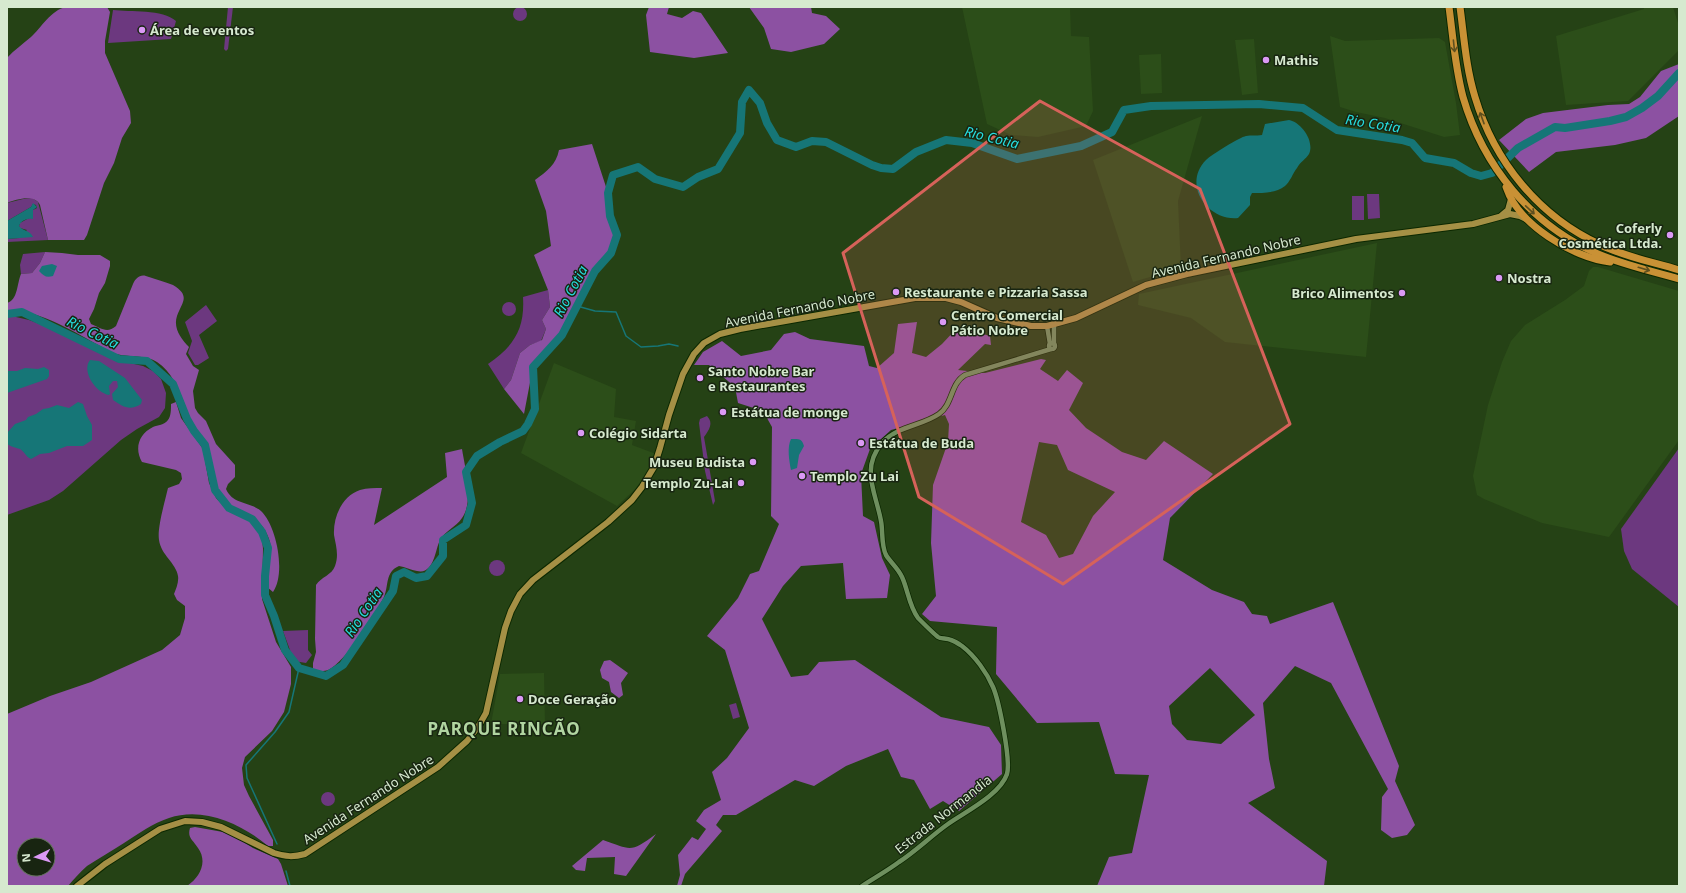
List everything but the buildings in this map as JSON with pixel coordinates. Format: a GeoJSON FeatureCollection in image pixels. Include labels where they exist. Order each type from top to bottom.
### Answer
{"type":"FeatureCollection","features":[{"type":"Feature","properties":{"kind":"highway"},"geometry":{"type":"LineString","coordinates":[[1450,7],[1456,67],[1462,95],[1474,127],[1491,161],[1503,179],[1526,206],[1553,228],[1581,246],[1621,262],[1679,279]]}},
{"type":"Feature","properties":{"kind":"highway"},"geometry":{"type":"LineString","coordinates":[[1460,7],[1474,95],[1484,124],[1498,153],[1522,186],[1552,214],[1586,237],[1618,252],[1679,270]]}},
{"type":"Feature","properties":{"kind":"highway"},"geometry":{"type":"LineString","coordinates":[[1503,179],[1511,199],[1529,221],[1560,243],[1580,254],[1600,260],[1621,262]]}},
{"type":"Feature","properties":{"kind":"main road"},"geometry":{"type":"LineString","coordinates":[[1501,216],[1508,210],[1511,199]]}},
{"type":"Feature","properties":{"kind":"main road","name":"Avenida Fernando Nobre"},"geometry":{"type":"LineString","coordinates":[[77,886],[105,864],[160,829],[185,821],[202,822],[221,827],[274,853],[284,856],[294,857],[305,854],[438,767],[467,741],[486,713],[505,628],[511,611],[520,594],[533,580],[572,551],[615,515],[632,500],[642,487],[659,454],[669,415],[683,374],[694,354],[704,343],[720,334],[740,329],[915,298],[946,298],[961,302],[997,318],[1031,326],[1054,325],[1076,318],[1146,285],[1187,274],[1356,239],[1472,224],[1501,216],[1516,215],[1529,221]]}},
{"type":"Feature","properties":{"kind":"street"},"geometry":{"type":"LineString","coordinates":[[1051,346],[1054,325]]}},
{"type":"Feature","properties":{"kind":"street"},"geometry":{"type":"LineString","coordinates":[[1046,326],[1051,346]]}},
{"type":"Feature","properties":{"kind":"street","name":"Estrada Normandia"},"geometry":{"type":"LineString","coordinates":[[862,886],[900,862],[947,825],[989,795],[1002,783],[1007,774],[1008,765],[1007,749],[993,687],[986,674],[974,658],[962,646],[951,640],[938,638],[916,616],[901,574],[886,554],[881,521],[871,484],[871,465],[875,454],[888,437],[894,433],[929,420],[940,413],[947,405],[956,382],[960,378],[1051,346]]}},
{"type":"Feature","properties":{"kind":"highlighted area"},"geometry":{"type":"Polygon","coordinates":[[[1040,101],[1200,189],[1290,424],[1063,584],[919,497],[843,253],[1040,101]]]}},
{"type":"Feature","properties":{"kind":"shaded area"},"geometry":{"type":"Polygon","coordinates":[[[66,7],[107,7],[110,12],[105,41],[105,53],[130,111],[131,123],[122,138],[114,163],[104,183],[84,240],[48,240],[38,202],[34,199],[25,198],[7,203],[7,58],[31,37],[51,15],[66,7]]]}},
{"type":"Feature","properties":{"kind":"shaded area"},"geometry":{"type":"Polygon","coordinates":[[[228,7],[233,7],[228,49],[226,51],[224,49],[228,7]]]}},
{"type":"Feature","properties":{"kind":"shaded area"},"geometry":{"type":"Polygon","coordinates":[[[517,7],[523,7],[527,11],[527,17],[523,21],[517,21],[513,17],[513,11],[517,7]]]}},
{"type":"Feature","properties":{"kind":"shaded area"},"geometry":{"type":"Polygon","coordinates":[[[649,7],[669,7],[667,14],[682,18],[693,11],[701,13],[728,53],[694,58],[650,52],[646,15],[649,7]]]}},
{"type":"Feature","properties":{"kind":"shaded area"},"geometry":{"type":"Polygon","coordinates":[[[749,7],[811,7],[812,13],[826,16],[840,29],[824,44],[791,52],[771,49],[764,28],[749,7]]]}},
{"type":"Feature","properties":{"kind":"shaded area"},"geometry":{"type":"Polygon","coordinates":[[[962,7],[1070,7],[1071,36],[1089,37],[1093,111],[1086,126],[1038,137],[1011,135],[987,124],[962,7]]]}},
{"type":"Feature","properties":{"kind":"shaded area"},"geometry":{"type":"Polygon","coordinates":[[[1644,7],[1673,7],[1679,26],[1679,50],[1628,101],[1566,105],[1556,36],[1644,9],[1644,7]]]}},
{"type":"Feature","properties":{"kind":"shaded area","name":"Área de eventos"},"geometry":{"type":"Polygon","coordinates":[[[113,10],[155,13],[170,17],[176,21],[171,39],[108,43],[113,10]]]}},
{"type":"Feature","properties":{"kind":"shaded area"},"geometry":{"type":"Polygon","coordinates":[[[1330,36],[1345,41],[1439,38],[1445,42],[1460,135],[1444,137],[1385,118],[1340,107],[1330,36]]]}},
{"type":"Feature","properties":{"kind":"shaded area"},"geometry":{"type":"Polygon","coordinates":[[[1254,39],[1258,93],[1242,95],[1235,40],[1254,39]]]}},
{"type":"Feature","properties":{"kind":"shaded area"},"geometry":{"type":"Polygon","coordinates":[[[1161,54],[1162,93],[1141,94],[1139,55],[1161,54]]]}},
{"type":"Feature","properties":{"kind":"shaded area"},"geometry":{"type":"Polygon","coordinates":[[[1679,64],[1679,116],[1646,138],[1615,145],[1556,152],[1529,172],[1499,140],[1526,119],[1543,113],[1629,104],[1640,97],[1661,71],[1679,64]]]}},
{"type":"Feature","properties":{"kind":"shaded area"},"geometry":{"type":"Polygon","coordinates":[[[1202,116],[1178,201],[1181,268],[1133,282],[1093,160],[1202,116]]]}},
{"type":"Feature","properties":{"kind":"shaded area"},"geometry":{"type":"Polygon","coordinates":[[[592,144],[608,193],[610,216],[617,235],[611,253],[595,271],[562,335],[533,367],[524,414],[504,389],[511,380],[520,353],[530,345],[542,340],[546,329],[542,320],[550,307],[548,290],[534,255],[551,246],[546,211],[535,180],[547,171],[553,164],[559,150],[592,144]]]}},
{"type":"Feature","properties":{"kind":"shaded area"},"geometry":{"type":"Polygon","coordinates":[[[1367,194],[1379,194],[1380,218],[1368,219],[1367,194]]]}},
{"type":"Feature","properties":{"kind":"shaded area"},"geometry":{"type":"Polygon","coordinates":[[[1352,196],[1364,196],[1364,220],[1352,220],[1352,196]]]}},
{"type":"Feature","properties":{"kind":"shaded area"},"geometry":{"type":"Polygon","coordinates":[[[32,198],[38,202],[48,240],[7,242],[7,239],[19,238],[27,230],[20,228],[20,223],[29,218],[33,210],[37,208],[36,205],[33,204],[31,207],[7,221],[7,203],[32,198]]]}},
{"type":"Feature","properties":{"kind":"shaded area"},"geometry":{"type":"Polygon","coordinates":[[[1377,243],[1366,357],[1225,342],[1191,318],[1138,305],[1139,294],[1377,243]]]}},
{"type":"Feature","properties":{"kind":"shaded area"},"geometry":{"type":"Polygon","coordinates":[[[45,252],[40,263],[32,273],[21,274],[20,265],[23,254],[45,252]]]}},
{"type":"Feature","properties":{"kind":"shaded area"},"geometry":{"type":"Polygon","coordinates":[[[45,252],[100,255],[110,261],[105,283],[99,293],[89,319],[91,324],[104,330],[110,330],[116,326],[133,284],[139,276],[144,275],[173,285],[182,293],[184,299],[177,316],[176,325],[181,337],[189,347],[186,354],[193,366],[199,370],[193,391],[195,408],[206,421],[216,444],[235,465],[235,477],[228,484],[226,489],[229,494],[233,498],[261,511],[267,518],[271,527],[278,550],[279,562],[277,584],[273,592],[267,587],[271,547],[265,531],[259,523],[223,500],[215,481],[208,446],[192,425],[180,393],[166,370],[157,362],[148,358],[121,355],[106,350],[56,322],[43,317],[18,310],[7,310],[7,303],[11,301],[15,295],[21,274],[32,273],[40,263],[45,252]]]}},
{"type":"Feature","properties":{"kind":"shaded area"},"geometry":{"type":"Polygon","coordinates":[[[1593,267],[1598,267],[1679,291],[1679,440],[1609,537],[1542,523],[1484,499],[1477,495],[1473,476],[1488,405],[1502,362],[1511,341],[1525,325],[1565,300],[1584,286],[1589,271],[1593,267]]]}},
{"type":"Feature","properties":{"kind":"shaded area"},"geometry":{"type":"Polygon","coordinates":[[[548,290],[550,307],[542,320],[546,329],[541,341],[530,345],[520,353],[511,380],[504,389],[488,364],[505,350],[516,336],[520,328],[522,318],[523,297],[548,290]]]}},
{"type":"Feature","properties":{"kind":"shaded area"},"geometry":{"type":"Polygon","coordinates":[[[506,302],[512,302],[516,306],[516,312],[512,316],[506,316],[502,312],[502,306],[506,302]]]}},
{"type":"Feature","properties":{"kind":"shaded area"},"geometry":{"type":"Polygon","coordinates":[[[206,305],[217,321],[199,335],[209,358],[198,365],[195,365],[188,353],[192,341],[185,322],[206,305]]]}},
{"type":"Feature","properties":{"kind":"shaded area"},"geometry":{"type":"Polygon","coordinates":[[[7,317],[16,317],[29,320],[50,328],[112,359],[143,366],[153,371],[161,379],[166,393],[165,408],[159,417],[121,440],[63,491],[49,500],[7,515],[7,317]]]}},
{"type":"Feature","properties":{"kind":"shaded area"},"geometry":{"type":"Polygon","coordinates":[[[917,322],[912,353],[926,357],[942,344],[958,327],[990,336],[991,345],[985,344],[958,370],[985,373],[1041,359],[1046,360],[1040,369],[1058,381],[1067,370],[1083,383],[1069,410],[1086,428],[1122,452],[1146,460],[1164,441],[1213,474],[1170,518],[1163,560],[1212,590],[1244,602],[1252,614],[1267,616],[1270,624],[1333,602],[1399,766],[1395,781],[1415,825],[1407,835],[1392,838],[1381,830],[1382,797],[1388,789],[1331,683],[1295,666],[1263,703],[1269,759],[1275,788],[1248,803],[1327,861],[1324,886],[1097,886],[1109,857],[1132,853],[1149,775],[1115,774],[1099,722],[1037,723],[996,674],[997,627],[930,621],[922,614],[936,596],[931,543],[933,485],[948,442],[949,424],[945,415],[891,430],[870,449],[861,474],[863,516],[874,522],[882,558],[890,575],[887,598],[846,599],[843,563],[801,566],[783,586],[762,619],[791,677],[808,675],[819,662],[855,660],[941,717],[989,727],[1001,745],[1002,774],[959,811],[943,801],[930,809],[914,780],[901,777],[888,749],[846,766],[814,786],[795,780],[736,815],[723,815],[716,825],[722,831],[685,874],[681,886],[677,886],[680,875],[678,855],[692,837],[698,840],[706,829],[696,821],[704,810],[721,800],[712,772],[727,758],[749,728],[725,650],[707,636],[738,598],[750,574],[759,571],[779,524],[771,516],[772,427],[763,411],[738,403],[735,387],[709,365],[694,365],[703,352],[722,341],[741,356],[771,350],[784,334],[795,332],[810,339],[864,346],[869,366],[877,368],[894,353],[898,324],[917,322]],[[1039,442],[1021,522],[1046,535],[1059,558],[1073,554],[1093,516],[1115,492],[1068,470],[1057,445],[1039,442]],[[1210,668],[1169,706],[1172,724],[1187,740],[1221,744],[1255,715],[1210,668]]]}},
{"type":"Feature","properties":{"kind":"shaded area","name":"Colégio Sidarta"},"geometry":{"type":"Polygon","coordinates":[[[554,363],[616,389],[614,417],[636,421],[632,445],[656,454],[651,469],[642,483],[617,506],[521,453],[554,363]]]}},
{"type":"Feature","properties":{"kind":"shaded area"},"geometry":{"type":"Polygon","coordinates":[[[176,402],[181,418],[203,449],[209,483],[216,498],[228,511],[249,520],[262,538],[262,599],[276,642],[291,667],[291,684],[284,712],[272,731],[245,757],[242,768],[244,785],[273,840],[273,846],[268,846],[258,838],[222,819],[195,814],[182,815],[163,820],[140,832],[87,866],[68,886],[7,886],[7,714],[50,696],[91,682],[162,650],[180,635],[185,618],[185,606],[177,600],[174,594],[178,583],[177,571],[160,545],[159,529],[168,488],[179,484],[182,479],[181,473],[176,470],[142,462],[138,452],[139,442],[144,433],[153,427],[166,422],[170,415],[171,404],[176,402]]]}},
{"type":"Feature","properties":{"kind":"shaded area"},"geometry":{"type":"Polygon","coordinates":[[[707,416],[710,424],[704,437],[715,501],[713,505],[705,471],[699,423],[700,419],[707,416]]]}},
{"type":"Feature","properties":{"kind":"shaded area"},"geometry":{"type":"Polygon","coordinates":[[[1679,448],[1679,607],[1632,569],[1624,551],[1621,529],[1679,448]]]}},
{"type":"Feature","properties":{"kind":"shaded area"},"geometry":{"type":"Polygon","coordinates":[[[462,449],[468,485],[466,511],[460,521],[440,540],[430,566],[423,571],[415,571],[399,566],[391,572],[388,579],[386,592],[374,615],[343,658],[335,666],[328,670],[320,671],[313,669],[316,652],[316,585],[334,569],[337,554],[334,535],[335,521],[344,502],[348,497],[360,490],[368,488],[382,488],[374,525],[447,477],[445,453],[462,449]]]}},
{"type":"Feature","properties":{"kind":"shaded area"},"geometry":{"type":"Polygon","coordinates":[[[497,560],[503,562],[505,568],[503,574],[497,576],[491,574],[489,568],[491,562],[497,560]]]}},
{"type":"Feature","properties":{"kind":"shaded area"},"geometry":{"type":"Polygon","coordinates":[[[308,630],[308,650],[312,655],[306,663],[294,661],[283,631],[308,630]]]}},
{"type":"Feature","properties":{"kind":"shaded area"},"geometry":{"type":"Polygon","coordinates":[[[610,660],[628,673],[621,683],[623,695],[619,698],[611,692],[609,682],[602,678],[600,670],[604,661],[610,660]]]}},
{"type":"Feature","properties":{"kind":"shaded area","name":"Doce Geração"},"geometry":{"type":"Polygon","coordinates":[[[544,673],[545,724],[491,724],[500,674],[544,673]]]}},
{"type":"Feature","properties":{"kind":"shaded area"},"geometry":{"type":"Polygon","coordinates":[[[736,703],[740,717],[733,719],[729,705],[736,703]]]}},
{"type":"Feature","properties":{"kind":"shaded area"},"geometry":{"type":"Polygon","coordinates":[[[328,792],[333,794],[335,799],[333,804],[328,806],[323,804],[321,799],[323,794],[328,792]]]}},
{"type":"Feature","properties":{"kind":"shaded area"},"geometry":{"type":"Polygon","coordinates":[[[195,827],[223,832],[278,859],[288,886],[187,886],[199,874],[202,864],[201,853],[189,834],[190,828],[195,827]]]}},
{"type":"Feature","properties":{"kind":"shaded area"},"geometry":{"type":"Polygon","coordinates":[[[656,834],[626,876],[614,874],[615,857],[587,858],[585,871],[576,870],[572,866],[603,840],[626,848],[631,848],[641,844],[656,834]]]}},
{"type":"Feature","properties":{"kind":"water"},"geometry":{"type":"Polygon","coordinates":[[[1289,120],[1298,124],[1306,133],[1310,143],[1310,149],[1309,154],[1298,166],[1287,184],[1274,191],[1252,193],[1250,197],[1250,205],[1238,218],[1217,214],[1208,207],[1201,199],[1197,190],[1199,170],[1206,160],[1226,146],[1243,137],[1262,135],[1265,124],[1289,120]]]}},
{"type":"Feature","properties":{"kind":"water"},"geometry":{"type":"Polygon","coordinates":[[[33,203],[37,207],[33,210],[33,219],[21,222],[19,226],[30,233],[33,237],[7,239],[7,221],[31,207],[33,203]]]}},
{"type":"Feature","properties":{"kind":"water"},"geometry":{"type":"Polygon","coordinates":[[[52,264],[57,266],[53,276],[45,276],[39,271],[42,266],[52,264]]]}},
{"type":"Feature","properties":{"kind":"water"},"geometry":{"type":"Polygon","coordinates":[[[90,360],[99,361],[125,378],[142,400],[141,404],[130,408],[120,405],[113,400],[112,394],[118,387],[117,381],[113,381],[109,386],[109,395],[99,390],[91,381],[87,370],[90,360]]]}},
{"type":"Feature","properties":{"kind":"water"},"geometry":{"type":"Polygon","coordinates":[[[44,367],[49,370],[49,376],[47,379],[7,393],[7,371],[17,371],[25,368],[38,369],[44,367]]]}},
{"type":"Feature","properties":{"kind":"water"},"geometry":{"type":"Polygon","coordinates":[[[78,402],[83,404],[92,425],[92,440],[83,446],[67,446],[49,453],[40,454],[31,459],[20,449],[7,444],[7,433],[15,424],[26,420],[28,417],[43,409],[57,405],[69,408],[78,402]]]}},
{"type":"Feature","properties":{"kind":"water"},"geometry":{"type":"Polygon","coordinates":[[[791,439],[801,440],[804,446],[799,455],[797,468],[791,470],[789,450],[791,439]]]}},
{"type":"Feature","properties":{"kind":"waterway","name":"Rio Cotia"},"geometry":{"type":"LineString","coordinates":[[7,314],[22,312],[119,359],[147,361],[173,384],[187,419],[205,445],[215,490],[229,508],[252,519],[262,532],[268,548],[265,576],[265,595],[274,616],[285,650],[299,668],[326,676],[343,665],[393,591],[396,576],[404,572],[416,578],[427,576],[443,556],[443,540],[466,525],[472,503],[466,472],[477,456],[500,442],[523,431],[528,424],[535,409],[533,367],[562,335],[595,271],[611,253],[617,235],[610,216],[608,193],[613,175],[638,167],[655,179],[683,187],[698,177],[718,169],[740,133],[742,102],[749,90],[760,103],[767,123],[777,140],[796,147],[812,141],[826,142],[881,168],[893,169],[916,152],[946,140],[972,143],[1017,159],[1081,146],[1112,132],[1124,110],[1151,106],[1259,104],[1303,108],[1337,130],[1402,140],[1412,143],[1425,158],[1454,163],[1471,173],[1481,176],[1492,173],[1518,148],[1555,127],[1565,128],[1626,117],[1642,108],[1658,96],[1679,73]]}},
{"type":"Feature","properties":{"kind":"waterway"},"geometry":{"type":"LineString","coordinates":[[577,306],[595,311],[616,312],[626,336],[641,347],[669,344],[678,346]]}},
{"type":"Feature","properties":{"kind":"waterway"},"geometry":{"type":"LineString","coordinates":[[277,844],[247,778],[246,765],[275,732],[289,712],[299,668]]}},
{"type":"Feature","properties":{"kind":"waterway"},"geometry":{"type":"LineString","coordinates":[[286,871],[290,886]]}},
{"type":"Feature","properties":{"kind":"place","name":"Área de eventos"},"geometry":{"type":"Point","coordinates":[142,30]}},
{"type":"Feature","properties":{"kind":"place","name":"Mathis"},"geometry":{"type":"Point","coordinates":[1266,60]}},
{"type":"Feature","properties":{"kind":"place","name":"Coferly Cosmética Ltda."},"geometry":{"type":"Point","coordinates":[1670,235]}},
{"type":"Feature","properties":{"kind":"place","name":"Nostra"},"geometry":{"type":"Point","coordinates":[1499,278]}},
{"type":"Feature","properties":{"kind":"place","name":"Restaurante e Pizzaria Sassa"},"geometry":{"type":"Point","coordinates":[896,292]}},
{"type":"Feature","properties":{"kind":"place","name":"Brico Alimentos"},"geometry":{"type":"Point","coordinates":[1402,293]}},
{"type":"Feature","properties":{"kind":"place","name":"Centro Comercial Pátio Nobre"},"geometry":{"type":"Point","coordinates":[943,322]}},
{"type":"Feature","properties":{"kind":"place","name":"Santo Nobre Bar e Restaurantes"},"geometry":{"type":"Point","coordinates":[700,378]}},
{"type":"Feature","properties":{"kind":"place","name":"Estátua de monge"},"geometry":{"type":"Point","coordinates":[723,412]}},
{"type":"Feature","properties":{"kind":"place","name":"Colégio Sidarta"},"geometry":{"type":"Point","coordinates":[581,433]}},
{"type":"Feature","properties":{"kind":"place","name":"Estátua de Buda"},"geometry":{"type":"Point","coordinates":[861,443]}},
{"type":"Feature","properties":{"kind":"place","name":"Museu Budista"},"geometry":{"type":"Point","coordinates":[753,462]}},
{"type":"Feature","properties":{"kind":"place","name":"Templo Zu Lai"},"geometry":{"type":"Point","coordinates":[802,476]}},
{"type":"Feature","properties":{"kind":"place","name":"Templo Zu-Lai"},"geometry":{"type":"Point","coordinates":[741,483]}},
{"type":"Feature","properties":{"kind":"place","name":"Doce Geração"},"geometry":{"type":"Point","coordinates":[520,699]}},
{"type":"Feature","properties":{"kind":"district","name":"PARQUE RINCÃO"},"geometry":{"type":"Point","coordinates":[504,728]}}]}
